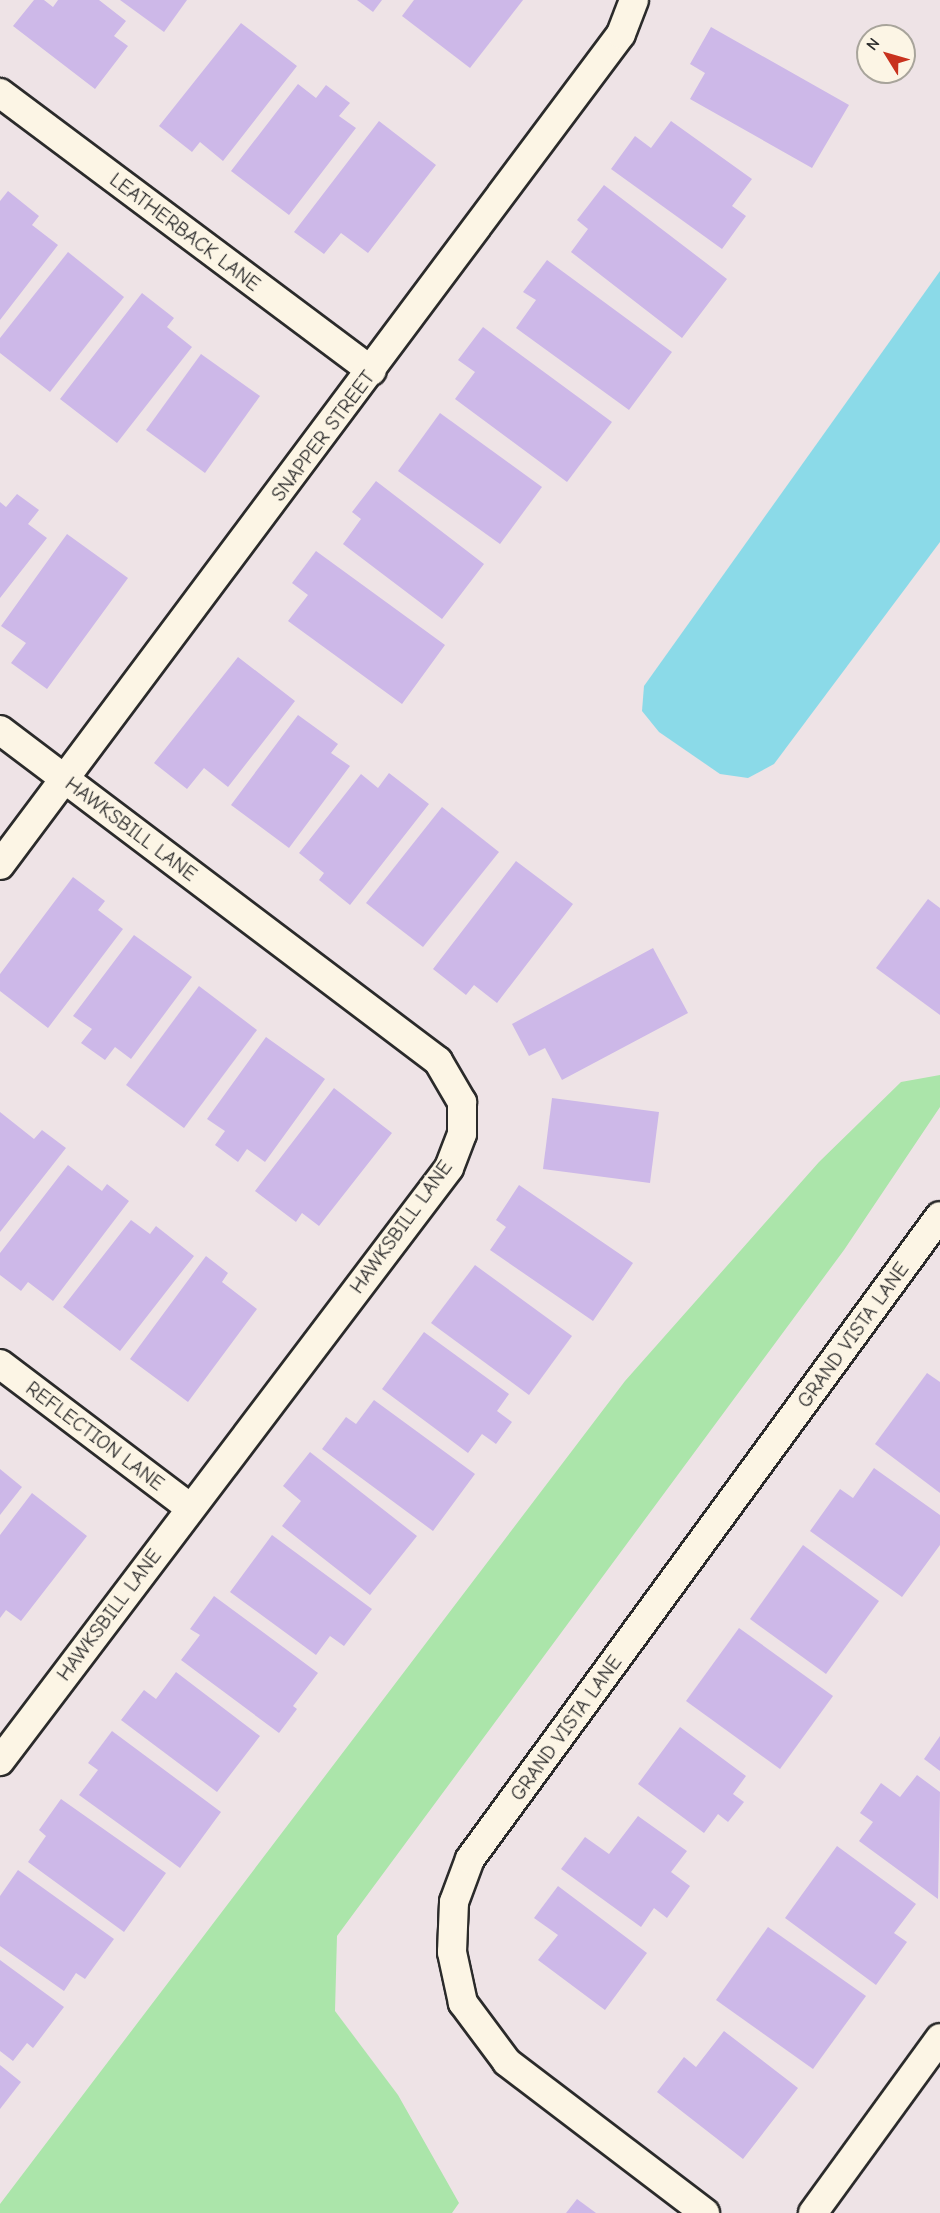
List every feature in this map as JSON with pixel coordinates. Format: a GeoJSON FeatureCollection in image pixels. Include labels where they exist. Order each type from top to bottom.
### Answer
{"type":"FeatureCollection","features":[{"type":"Feature","properties":{"kind":"street","name":"SNAPPER STREET"},"geometry":{"type":"LineString","coordinates":[[0,865],[621,34],[634,0]]}},
{"type":"Feature","properties":{"kind":"street","name":"LEATHERBACK LANE"},"geometry":{"type":"LineString","coordinates":[[0,93],[371,371]]}},
{"type":"Feature","properties":{"kind":"street","name":"HAWKSBILL LANE"},"geometry":{"type":"LineString","coordinates":[[0,730],[438,1061],[462,1102],[462,1134],[449,1168],[189,1507],[0,1761]]}},
{"type":"Feature","properties":{"kind":"street","name":"GRAND VISTA LANE"},"geometry":{"type":"LineString","coordinates":[[705,2213],[507,2062],[463,2003],[452,1952],[454,1902],[470,1859],[940,1216]]}},
{"type":"Feature","properties":{"kind":"street","name":"REFLECTION LANE"},"geometry":{"type":"LineString","coordinates":[[0,1364],[189,1507]]}},
{"type":"Feature","properties":{"kind":"street"},"geometry":{"type":"LineString","coordinates":[[813,2213],[940,2038]]}},
{"type":"Feature","properties":{"kind":"green space"},"geometry":{"type":"Polygon","coordinates":[[[940,1075],[940,1107],[844,1250],[337,1936],[335,2011],[398,2095],[459,2203],[452,2213],[0,2213],[0,2204],[625,1381],[819,1162],[901,1082],[940,1075]]]}},
{"type":"Feature","properties":{"kind":"water"},"geometry":{"type":"Polygon","coordinates":[[[940,271],[940,542],[774,764],[748,778],[720,774],[659,732],[642,711],[644,686],[940,271]]]}},
{"type":"Feature","properties":{"kind":"building"},"geometry":{"type":"Polygon","coordinates":[[[34,0],[44,0],[53,7],[58,0],[99,0],[126,21],[114,36],[128,46],[95,89],[13,26],[34,0]]]}},
{"type":"Feature","properties":{"kind":"building"},"geometry":{"type":"Polygon","coordinates":[[[120,0],[187,0],[164,32],[120,0]]]}},
{"type":"Feature","properties":{"kind":"building"},"geometry":{"type":"Polygon","coordinates":[[[357,0],[382,0],[373,12],[357,0]]]}},
{"type":"Feature","properties":{"kind":"building"},"geometry":{"type":"Polygon","coordinates":[[[414,0],[523,0],[470,68],[402,16],[414,0]]]}},
{"type":"Feature","properties":{"kind":"building"},"geometry":{"type":"Polygon","coordinates":[[[241,23],[297,66],[223,161],[200,142],[192,152],[159,126],[241,23]]]}},
{"type":"Feature","properties":{"kind":"building"},"geometry":{"type":"Polygon","coordinates":[[[711,27],[849,105],[812,168],[690,99],[705,73],[690,64],[711,27]]]}},
{"type":"Feature","properties":{"kind":"building"},"geometry":{"type":"Polygon","coordinates":[[[298,84],[316,98],[326,85],[350,103],[339,116],[356,128],[289,215],[231,171],[298,84]]]}},
{"type":"Feature","properties":{"kind":"building"},"geometry":{"type":"Polygon","coordinates":[[[379,121],[436,165],[368,253],[341,233],[324,254],[294,232],[379,121]]]}},
{"type":"Feature","properties":{"kind":"building"},"geometry":{"type":"Polygon","coordinates":[[[671,121],[752,179],[732,206],[746,216],[722,249],[611,169],[635,136],[651,148],[671,121]]]}},
{"type":"Feature","properties":{"kind":"building"},"geometry":{"type":"Polygon","coordinates":[[[604,185],[727,279],[682,338],[571,252],[588,229],[577,220],[604,185]]]}},
{"type":"Feature","properties":{"kind":"building"},"geometry":{"type":"Polygon","coordinates":[[[8,191],[39,216],[32,225],[58,245],[0,320],[0,201],[8,191]]]}},
{"type":"Feature","properties":{"kind":"building"},"geometry":{"type":"Polygon","coordinates":[[[68,252],[124,297],[50,392],[0,353],[0,338],[68,252]]]}},
{"type":"Feature","properties":{"kind":"building"},"geometry":{"type":"Polygon","coordinates":[[[547,260],[672,352],[629,410],[516,328],[536,300],[523,292],[547,260]]]}},
{"type":"Feature","properties":{"kind":"building"},"geometry":{"type":"Polygon","coordinates":[[[142,293],[174,318],[167,327],[192,347],[117,443],[60,399],[142,293]]]}},
{"type":"Feature","properties":{"kind":"building"},"geometry":{"type":"Polygon","coordinates":[[[483,327],[612,422],[567,482],[455,399],[475,372],[458,360],[483,327]]]}},
{"type":"Feature","properties":{"kind":"building"},"geometry":{"type":"Polygon","coordinates":[[[201,354],[260,396],[205,473],[146,430],[201,354]]]}},
{"type":"Feature","properties":{"kind":"building"},"geometry":{"type":"Polygon","coordinates":[[[440,413],[542,487],[500,544],[398,471],[440,413]]]}},
{"type":"Feature","properties":{"kind":"building"},"geometry":{"type":"Polygon","coordinates":[[[376,481],[484,564],[442,619],[343,544],[361,519],[352,512],[376,481]]]}},
{"type":"Feature","properties":{"kind":"building"},"geometry":{"type":"Polygon","coordinates":[[[17,494],[39,510],[28,524],[47,538],[0,598],[0,502],[6,507],[17,494]]]}},
{"type":"Feature","properties":{"kind":"building"},"geometry":{"type":"Polygon","coordinates":[[[67,534],[128,578],[47,689],[11,663],[26,643],[1,626],[67,534]]]}},
{"type":"Feature","properties":{"kind":"building"},"geometry":{"type":"Polygon","coordinates":[[[316,551],[445,645],[402,704],[288,621],[308,595],[292,583],[316,551]]]}},
{"type":"Feature","properties":{"kind":"building"},"geometry":{"type":"Polygon","coordinates":[[[238,657],[295,701],[228,787],[204,768],[187,789],[154,763],[238,657]]]}},
{"type":"Feature","properties":{"kind":"building"},"geometry":{"type":"Polygon","coordinates":[[[298,715],[338,744],[331,753],[350,766],[289,848],[231,805],[298,715]]]}},
{"type":"Feature","properties":{"kind":"building"},"geometry":{"type":"Polygon","coordinates":[[[389,773],[429,804],[350,905],[319,880],[324,873],[299,853],[361,774],[378,788],[389,773]]]}},
{"type":"Feature","properties":{"kind":"building"},"geometry":{"type":"Polygon","coordinates":[[[442,807],[499,852],[423,947],[366,903],[442,807]]]}},
{"type":"Feature","properties":{"kind":"building"},"geometry":{"type":"Polygon","coordinates":[[[516,861],[573,904],[497,1003],[474,985],[466,995],[433,969],[516,861]]]}},
{"type":"Feature","properties":{"kind":"building"},"geometry":{"type":"Polygon","coordinates":[[[73,877],[105,901],[98,910],[123,929],[48,1028],[0,991],[0,974],[73,877]]]}},
{"type":"Feature","properties":{"kind":"building"},"geometry":{"type":"Polygon","coordinates":[[[928,899],[940,908],[940,1015],[876,968],[928,899]]]}},
{"type":"Feature","properties":{"kind":"building"},"geometry":{"type":"Polygon","coordinates":[[[134,935],[192,977],[131,1059],[115,1047],[105,1060],[81,1043],[92,1029],[73,1016],[134,935]]]}},
{"type":"Feature","properties":{"kind":"building"},"geometry":{"type":"Polygon","coordinates":[[[653,948],[688,1013],[562,1080],[545,1048],[529,1056],[512,1024],[653,948]]]}},
{"type":"Feature","properties":{"kind":"building"},"geometry":{"type":"Polygon","coordinates":[[[199,986],[257,1030],[184,1128],[126,1085],[199,986]]]}},
{"type":"Feature","properties":{"kind":"building"},"geometry":{"type":"Polygon","coordinates":[[[266,1037],[325,1079],[265,1162],[247,1149],[238,1162],[215,1145],[225,1131],[207,1119],[266,1037]]]}},
{"type":"Feature","properties":{"kind":"building"},"geometry":{"type":"Polygon","coordinates":[[[334,1088],[392,1133],[319,1226],[302,1213],[296,1222],[255,1191],[334,1088]]]}},
{"type":"Feature","properties":{"kind":"building"},"geometry":{"type":"Polygon","coordinates":[[[552,1098],[659,1112],[650,1183],[543,1169],[552,1098]]]}},
{"type":"Feature","properties":{"kind":"building"},"geometry":{"type":"Polygon","coordinates":[[[0,1112],[34,1139],[42,1130],[66,1148],[0,1232],[0,1112]]]}},
{"type":"Feature","properties":{"kind":"building"},"geometry":{"type":"Polygon","coordinates":[[[68,1165],[102,1191],[107,1184],[129,1201],[53,1301],[28,1282],[21,1291],[0,1275],[0,1253],[68,1165]]]}},
{"type":"Feature","properties":{"kind":"building"},"geometry":{"type":"Polygon","coordinates":[[[519,1185],[633,1263],[593,1321],[490,1250],[506,1227],[496,1220],[519,1185]]]}},
{"type":"Feature","properties":{"kind":"building"},"geometry":{"type":"Polygon","coordinates":[[[131,1220],[150,1234],[156,1226],[194,1256],[120,1351],[63,1307],[131,1220]]]}},
{"type":"Feature","properties":{"kind":"building"},"geometry":{"type":"Polygon","coordinates":[[[206,1256],[228,1273],[222,1282],[257,1309],[188,1402],[130,1359],[206,1256]]]}},
{"type":"Feature","properties":{"kind":"building"},"geometry":{"type":"Polygon","coordinates":[[[475,1265],[572,1336],[529,1395],[431,1323],[475,1265]]]}},
{"type":"Feature","properties":{"kind":"building"},"geometry":{"type":"Polygon","coordinates":[[[424,1332],[509,1394],[497,1411],[512,1422],[496,1444],[482,1434],[468,1453],[382,1389],[424,1332]]]}},
{"type":"Feature","properties":{"kind":"building"},"geometry":{"type":"Polygon","coordinates":[[[927,1373],[940,1382],[940,1493],[875,1444],[927,1373]]]}},
{"type":"Feature","properties":{"kind":"building"},"geometry":{"type":"Polygon","coordinates":[[[374,1400],[475,1474],[433,1531],[322,1449],[346,1417],[356,1424],[374,1400]]]}},
{"type":"Feature","properties":{"kind":"building"},"geometry":{"type":"Polygon","coordinates":[[[310,1452],[417,1536],[370,1595],[282,1526],[301,1501],[283,1486],[310,1452]]]}},
{"type":"Feature","properties":{"kind":"building"},"geometry":{"type":"Polygon","coordinates":[[[874,1468],[940,1515],[940,1545],[902,1597],[810,1531],[840,1489],[853,1498],[874,1468]]]}},
{"type":"Feature","properties":{"kind":"building"},"geometry":{"type":"Polygon","coordinates":[[[0,1469],[22,1487],[0,1515],[0,1469]]]}},
{"type":"Feature","properties":{"kind":"building"},"geometry":{"type":"Polygon","coordinates":[[[32,1493],[87,1536],[21,1621],[6,1610],[0,1618],[0,1535],[32,1493]]]}},
{"type":"Feature","properties":{"kind":"building"},"geometry":{"type":"Polygon","coordinates":[[[272,1535],[372,1609],[344,1646],[330,1636],[316,1655],[230,1592],[272,1535]]]}},
{"type":"Feature","properties":{"kind":"building"},"geometry":{"type":"Polygon","coordinates":[[[803,1545],[879,1601],[826,1674],[750,1619],[803,1545]]]}},
{"type":"Feature","properties":{"kind":"building"},"geometry":{"type":"Polygon","coordinates":[[[214,1596],[318,1673],[293,1706],[297,1709],[279,1733],[181,1660],[200,1635],[190,1629],[214,1596]]]}},
{"type":"Feature","properties":{"kind":"building"},"geometry":{"type":"Polygon","coordinates":[[[739,1628],[833,1696],[780,1769],[686,1701],[739,1628]]]}},
{"type":"Feature","properties":{"kind":"building"},"geometry":{"type":"Polygon","coordinates":[[[176,1672],[260,1736],[217,1792],[121,1720],[144,1690],[156,1699],[176,1672]]]}},
{"type":"Feature","properties":{"kind":"building"},"geometry":{"type":"Polygon","coordinates":[[[680,1727],[746,1776],[733,1794],[744,1802],[728,1822],[718,1814],[704,1833],[638,1784],[680,1727]]]}},
{"type":"Feature","properties":{"kind":"building"},"geometry":{"type":"Polygon","coordinates":[[[112,1731],[221,1812],[180,1868],[79,1795],[98,1770],[88,1763],[112,1731]]]}},
{"type":"Feature","properties":{"kind":"building"},"geometry":{"type":"Polygon","coordinates":[[[940,1736],[940,1771],[924,1759],[940,1736]]]}},
{"type":"Feature","properties":{"kind":"building"},"geometry":{"type":"Polygon","coordinates":[[[917,1775],[940,1792],[938,1899],[859,1841],[873,1822],[860,1813],[881,1783],[900,1797],[917,1775]]]}},
{"type":"Feature","properties":{"kind":"building"},"geometry":{"type":"Polygon","coordinates":[[[61,1799],[166,1873],[124,1932],[28,1862],[46,1836],[39,1830],[61,1799]]]}},
{"type":"Feature","properties":{"kind":"building"},"geometry":{"type":"Polygon","coordinates":[[[638,1816],[687,1851],[671,1872],[690,1886],[667,1918],[654,1908],[641,1927],[561,1869],[585,1837],[609,1854],[638,1816]]]}},
{"type":"Feature","properties":{"kind":"building"},"geometry":{"type":"Polygon","coordinates":[[[837,1846],[916,1904],[894,1933],[907,1942],[876,1985],[785,1918],[837,1846]]]}},
{"type":"Feature","properties":{"kind":"building"},"geometry":{"type":"Polygon","coordinates":[[[18,1870],[114,1939],[85,1979],[76,1973],[64,1991],[0,1946],[0,1896],[18,1870]]]}},
{"type":"Feature","properties":{"kind":"building"},"geometry":{"type":"Polygon","coordinates":[[[558,1886],[647,1953],[605,2010],[538,1960],[558,1935],[534,1918],[558,1886]]]}},
{"type":"Feature","properties":{"kind":"building"},"geometry":{"type":"Polygon","coordinates":[[[768,1927],[866,1996],[813,2069],[716,2000],[768,1927]]]}},
{"type":"Feature","properties":{"kind":"building"},"geometry":{"type":"Polygon","coordinates":[[[0,1960],[64,2007],[33,2048],[27,2043],[13,2061],[0,2051],[0,1960]]]}},
{"type":"Feature","properties":{"kind":"building"},"geometry":{"type":"Polygon","coordinates":[[[724,2031],[798,2088],[743,2159],[657,2092],[684,2057],[696,2067],[724,2031]]]}},
{"type":"Feature","properties":{"kind":"building"},"geometry":{"type":"Polygon","coordinates":[[[0,2065],[21,2082],[0,2109],[0,2065]]]}},
{"type":"Feature","properties":{"kind":"building"},"geometry":{"type":"Polygon","coordinates":[[[577,2199],[596,2213],[566,2213],[577,2199]]]}}]}
